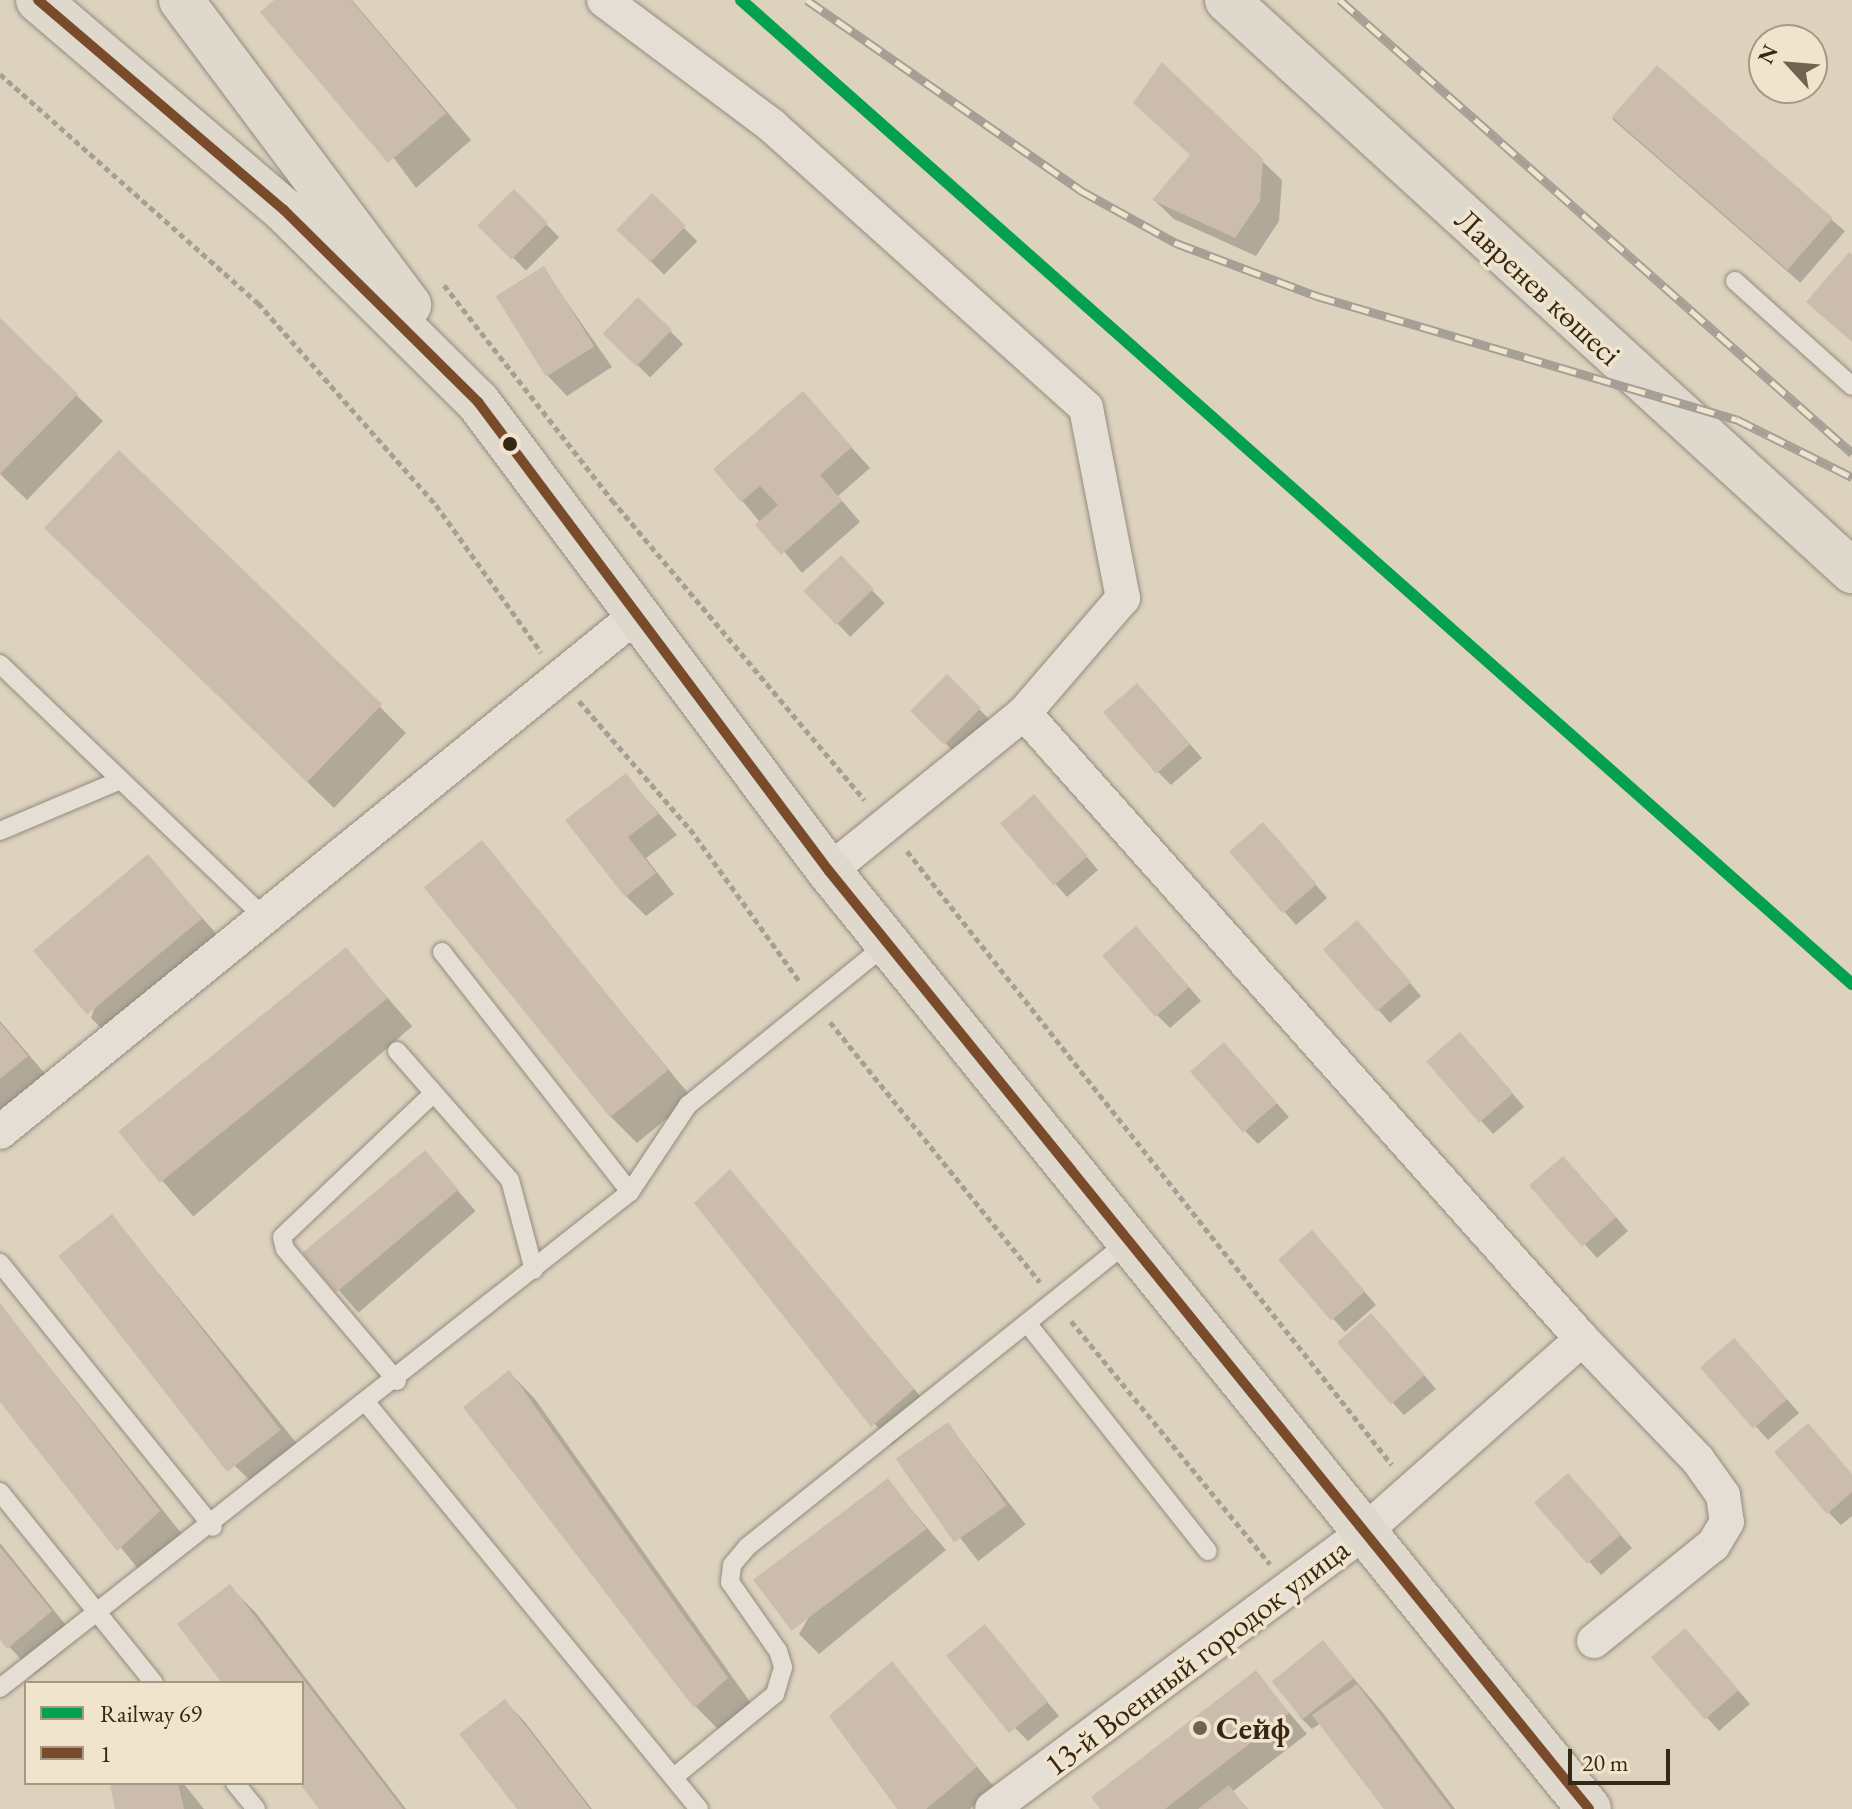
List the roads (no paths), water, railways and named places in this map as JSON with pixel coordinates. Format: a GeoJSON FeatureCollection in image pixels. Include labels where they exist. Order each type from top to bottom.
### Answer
{"type":"FeatureCollection","features":[{"type":"Feature","properties":{"kind":"main road"},"geometry":{"type":"LineString","coordinates":[[38,0],[284,210],[478,402]]}},
{"type":"Feature","properties":{"kind":"main road"},"geometry":{"type":"LineString","coordinates":[[181,0],[829,871],[1589,1809]]}},
{"type":"Feature","properties":{"kind":"main road","name":"Лавренев көшесі"},"geometry":{"type":"LineString","coordinates":[[1227,0],[1852,571]]}},
{"type":"Feature","properties":{"kind":"street"},"geometry":{"type":"LineString","coordinates":[[604,0],[771,125],[1086,408],[1123,598],[1024,713],[829,871]]}},
{"type":"Feature","properties":{"kind":"street"},"geometry":{"type":"LineString","coordinates":[[0,1132],[639,613]]}},
{"type":"Feature","properties":{"kind":"street"},"geometry":{"type":"LineString","coordinates":[[1024,713],[1582,1339],[1698,1460],[1723,1495],[1727,1522],[1713,1545],[1594,1641]]}},
{"type":"Feature","properties":{"kind":"street","name":"13-й Военный городок улица"},"geometry":{"type":"LineString","coordinates":[[992,1809],[1363,1533],[1582,1339]]}},
{"type":"Feature","properties":{"kind":"lane"},"geometry":{"type":"LineString","coordinates":[[1735,281],[1852,386]]}},
{"type":"Feature","properties":{"kind":"lane"},"geometry":{"type":"LineString","coordinates":[[0,664],[265,918]]}},
{"type":"Feature","properties":{"kind":"lane"},"geometry":{"type":"LineString","coordinates":[[0,831],[121,780]]}},
{"type":"Feature","properties":{"kind":"lane"},"geometry":{"type":"LineString","coordinates":[[0,1687],[99,1616],[213,1527],[630,1192],[688,1105],[887,944]]}},
{"type":"Feature","properties":{"kind":"lane"},"geometry":{"type":"LineString","coordinates":[[442,952],[630,1192]]}},
{"type":"Feature","properties":{"kind":"lane"},"geometry":{"type":"LineString","coordinates":[[397,1051],[510,1180],[534,1270]]}},
{"type":"Feature","properties":{"kind":"lane"},"geometry":{"type":"LineString","coordinates":[[397,1381],[285,1249],[282,1237],[434,1093]]}},
{"type":"Feature","properties":{"kind":"lane"},"geometry":{"type":"LineString","coordinates":[[674,1777],[775,1694],[783,1667],[730,1582],[732,1565],[1128,1242]]}},
{"type":"Feature","properties":{"kind":"lane"},"geometry":{"type":"LineString","coordinates":[[0,1263],[213,1527]]}},
{"type":"Feature","properties":{"kind":"lane"},"geometry":{"type":"LineString","coordinates":[[1027,1323],[1208,1551]]}},
{"type":"Feature","properties":{"kind":"lane"},"geometry":{"type":"LineString","coordinates":[[368,1405],[699,1809]]}},
{"type":"Feature","properties":{"kind":"lane"},"geometry":{"type":"LineString","coordinates":[[0,1492],[152,1681]]}},
{"type":"Feature","properties":{"kind":"lane"},"geometry":{"type":"LineString","coordinates":[[237,1785],[256,1809]]}},
{"type":"Feature","properties":{"kind":"railway"},"geometry":{"type":"LineString","coordinates":[[807,0],[1080,190],[1176,243],[1317,296],[1736,419],[1852,477]]}},
{"type":"Feature","properties":{"kind":"railway"},"geometry":{"type":"LineString","coordinates":[[1340,0],[1852,453]]}},
{"type":"Feature","properties":{"kind":"rail line","name":"69"},"geometry":{"type":"LineString","coordinates":[[741,0],[1852,984]]}},
{"type":"Feature","properties":{"kind":"place","name":"Сейф"},"geometry":{"type":"Point","coordinates":[1200,1728]}}]}
